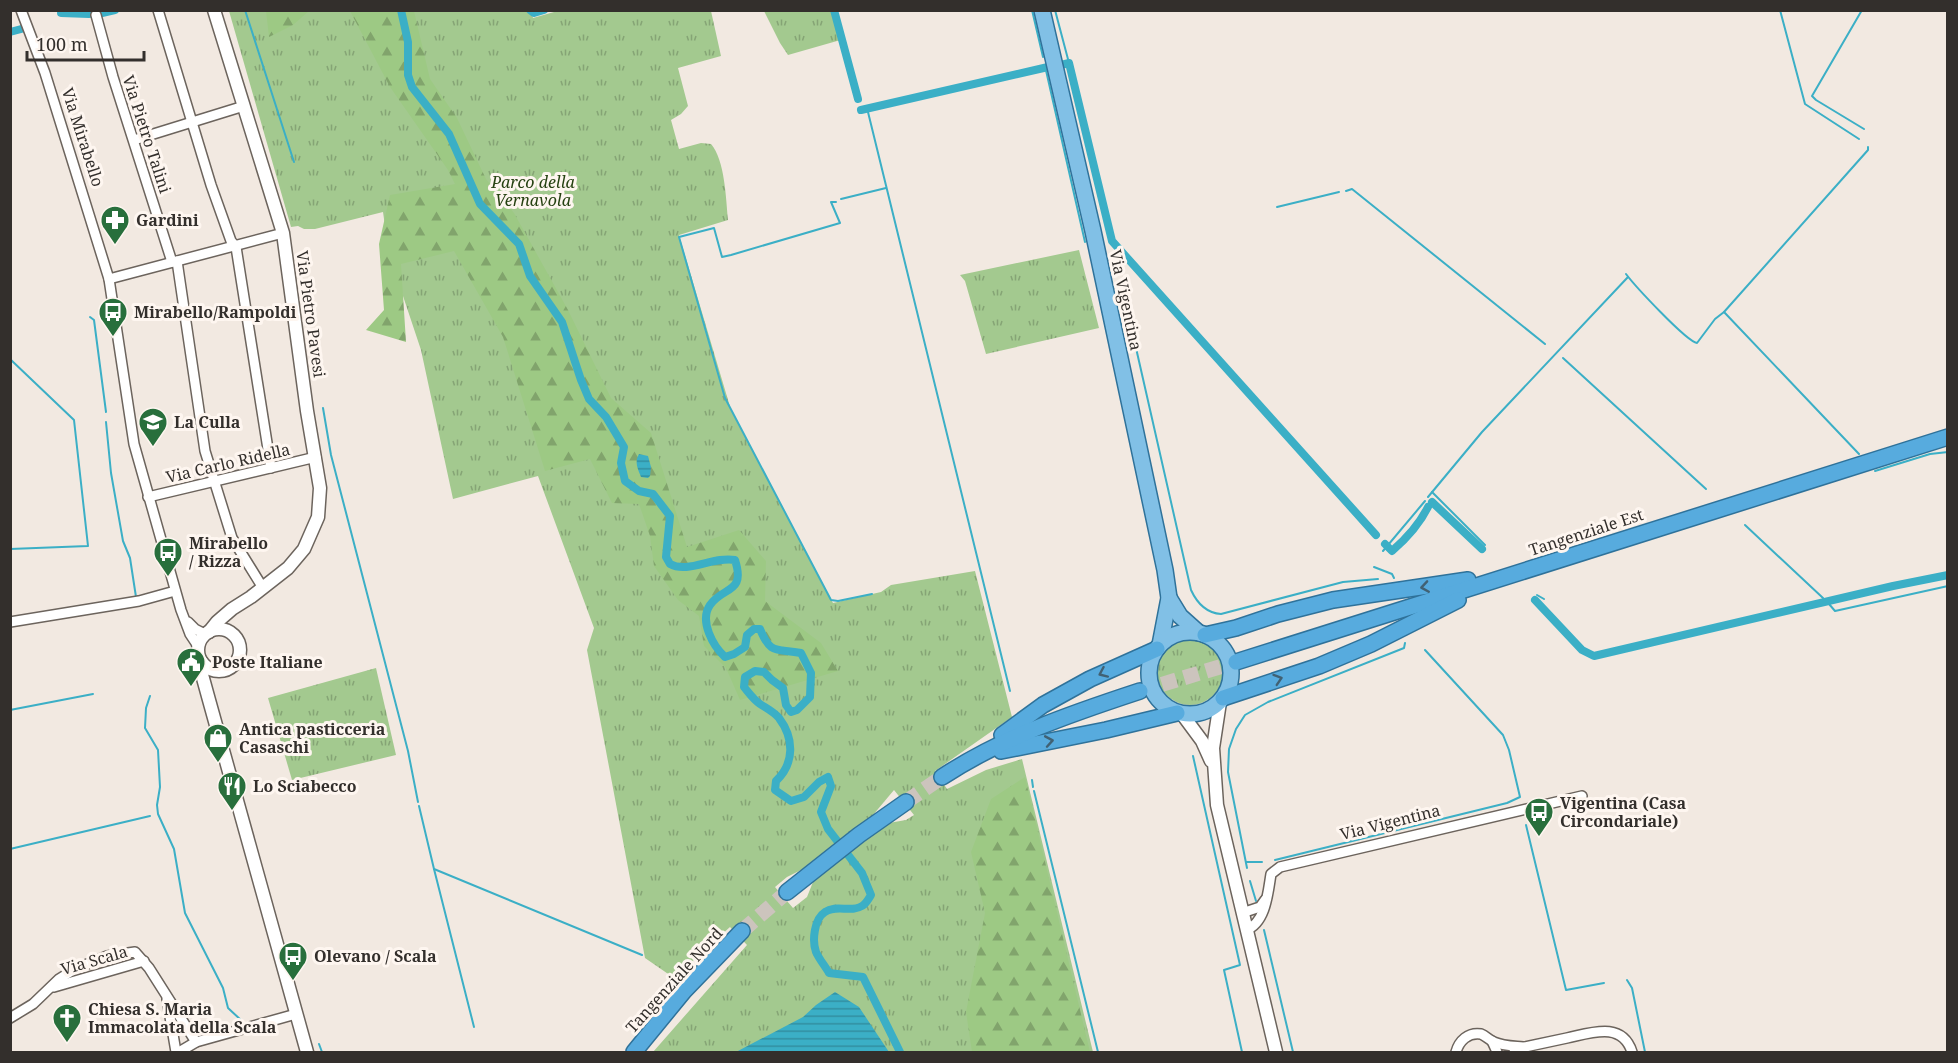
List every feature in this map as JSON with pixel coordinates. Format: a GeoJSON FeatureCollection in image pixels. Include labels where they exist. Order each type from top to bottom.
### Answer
{"type":"FeatureCollection","features":[{"type":"Feature","properties":{"kind":"highway","name":"Tangenziale Est"},"geometry":{"type":"LineString","coordinates":[[1236,662],[1947,437]]}},
{"type":"Feature","properties":{"kind":"highway"},"geometry":{"type":"LineString","coordinates":[[1202,634],[1236,628],[1278,614],[1333,600],[1477,578],[1527,564],[1564,558]]}},
{"type":"Feature","properties":{"kind":"highway"},"geometry":{"type":"LineString","coordinates":[[1221,700],[1319,666],[1371,644],[1449,604],[1564,558]]}},
{"type":"Feature","properties":{"kind":"highway"},"geometry":{"type":"LineString","coordinates":[[942,777],[1043,705],[1090,679],[1158,647]]}},
{"type":"Feature","properties":{"kind":"highway"},"geometry":{"type":"LineString","coordinates":[[971,758],[1031,729],[1140,691]]}},
{"type":"Feature","properties":{"kind":"highway"},"geometry":{"type":"LineString","coordinates":[[971,758],[1022,745],[1106,730],[1180,713]]}},
{"type":"Feature","properties":{"kind":"highway"},"geometry":{"type":"LineString","coordinates":[[787,892],[906,802]]}},
{"type":"Feature","properties":{"kind":"highway","name":"Tangenziale Nord"},"geometry":{"type":"LineString","coordinates":[[634,1053],[684,991],[742,931]]}},
{"type":"Feature","properties":{"kind":"main road","name":"Via Vigentina"},"geometry":{"type":"LineString","coordinates":[[1042,10],[1093,231],[1165,570],[1169,598],[1158,647],[1150,664],[1150,684],[1161,703],[1180,713]]}},
{"type":"Feature","properties":{"kind":"main road","name":"Via Vigentina"},"geometry":{"type":"LineString","coordinates":[[1169,598],[1180,616],[1220,645],[1227,654],[1231,667],[1231,679],[1221,700]]}},
{"type":"Feature","properties":{"kind":"main road"},"geometry":{"type":"LineString","coordinates":[[1158,647],[1175,635],[1191,632],[1202,634]]}},
{"type":"Feature","properties":{"kind":"main road"},"geometry":{"type":"LineString","coordinates":[[1180,713],[1203,712],[1221,700]]}},
{"type":"Feature","properties":{"kind":"street","name":"Via Mirabello"},"geometry":{"type":"LineString","coordinates":[[21,10],[45,73],[109,279],[134,444],[181,610],[190,634],[198,646]]}},
{"type":"Feature","properties":{"kind":"street"},"geometry":{"type":"LineString","coordinates":[[158,10],[211,185],[231,241],[236,247],[271,468]]}},
{"type":"Feature","properties":{"kind":"street","name":"Via Pietro Pavesi"},"geometry":{"type":"LineString","coordinates":[[207,633],[217,622],[288,568],[304,549],[318,517],[320,497],[283,233],[214,10]]}},
{"type":"Feature","properties":{"kind":"street","name":"Via Pietro Talini"},"geometry":{"type":"LineString","coordinates":[[96,15],[113,77],[174,261],[205,451],[232,538],[263,588]]}},
{"type":"Feature","properties":{"kind":"street"},"geometry":{"type":"LineString","coordinates":[[134,140],[244,106]]}},
{"type":"Feature","properties":{"kind":"street"},"geometry":{"type":"LineString","coordinates":[[109,279],[283,233]]}},
{"type":"Feature","properties":{"kind":"street","name":"Via Carlo Ridella"},"geometry":{"type":"LineString","coordinates":[[148,497],[316,457]]}},
{"type":"Feature","properties":{"kind":"street"},"geometry":{"type":"LineString","coordinates":[[10,622],[139,601],[175,591]]}},
{"type":"Feature","properties":{"kind":"street"},"geometry":{"type":"LineString","coordinates":[[201,661],[210,670],[221,671],[234,666],[240,656],[239,643],[233,634],[232,622],[244,602]]}},
{"type":"Feature","properties":{"kind":"street","name":"Via Mirabello"},"geometry":{"type":"LineString","coordinates":[[181,610],[191,626],[207,633]]}},
{"type":"Feature","properties":{"kind":"street"},"geometry":{"type":"LineString","coordinates":[[233,634],[221,629],[207,633],[198,646],[201,672],[307,1053]]}},
{"type":"Feature","properties":{"kind":"street"},"geometry":{"type":"LineString","coordinates":[[209,700],[214,682],[221,671]]}},
{"type":"Feature","properties":{"kind":"street","name":"Via Vigentina"},"geometry":{"type":"LineString","coordinates":[[1221,700],[1213,748],[1217,805],[1276,1053]]}},
{"type":"Feature","properties":{"kind":"street","name":"Via Vigentina"},"geometry":{"type":"LineString","coordinates":[[1180,713],[1202,741],[1213,765]]}},
{"type":"Feature","properties":{"kind":"street","name":"Via Vigentina"},"geometry":{"type":"LineString","coordinates":[[1246,930],[1253,928],[1265,908],[1271,874],[1280,867],[1582,796]]}},
{"type":"Feature","properties":{"kind":"street"},"geometry":{"type":"LineString","coordinates":[[1242,913],[1260,907],[1267,898]]}},
{"type":"Feature","properties":{"kind":"street","name":"Via Scala"},"geometry":{"type":"LineString","coordinates":[[10,1018],[33,1004],[75,969],[107,956],[135,952],[144,961],[196,1042]]}},
{"type":"Feature","properties":{"kind":"street","name":"Via Scala"},"geometry":{"type":"LineString","coordinates":[[51,987],[144,961]]}},
{"type":"Feature","properties":{"kind":"street","name":"Via Scala"},"geometry":{"type":"LineString","coordinates":[[166,994],[177,1053],[196,1042],[296,1014]]}},
{"type":"Feature","properties":{"kind":"street"},"geometry":{"type":"LineString","coordinates":[[1514,1053],[1525,1047],[1601,1030],[1617,1034],[1627,1041],[1632,1053]]}},
{"type":"Feature","properties":{"kind":"street"},"geometry":{"type":"LineString","coordinates":[[1455,1051],[1464,1039],[1475,1034],[1492,1041],[1525,1047]]}},
{"type":"Feature","properties":{"kind":"street"},"geometry":{"type":"LineString","coordinates":[[1492,1041],[1497,1053]]}},
{"type":"Feature","properties":{"kind":"green space"},"geometry":{"type":"Polygon","coordinates":[[[266,10],[309,11],[293,25],[269,37],[266,10]]]}},
{"type":"Feature","properties":{"kind":"green space","name":"Parco della Vernavola"},"geometry":{"type":"Polygon","coordinates":[[[531,10],[533,18],[561,10],[711,11],[721,56],[678,68],[688,106],[671,120],[679,149],[701,143],[711,144],[716,151],[722,170],[728,220],[679,235],[731,410],[833,603],[881,592],[891,585],[975,571],[1012,717],[935,771],[947,789],[986,770],[1022,759],[1093,1052],[653,1052],[747,945],[730,927],[674,978],[645,958],[587,650],[594,628],[538,476],[453,499],[421,350],[389,254],[383,212],[315,229],[291,227],[229,11],[531,10]],[[894,790],[873,815],[805,868],[787,877],[775,887],[793,908],[807,897],[815,877],[883,824],[906,820],[914,815],[894,790]]]}},
{"type":"Feature","properties":{"kind":"green space"},"geometry":{"type":"Polygon","coordinates":[[[350,11],[414,11],[430,79],[457,118],[486,179],[514,213],[568,310],[611,398],[651,433],[687,547],[739,530],[766,561],[765,601],[821,643],[838,671],[740,700],[726,668],[704,646],[699,616],[678,600],[654,566],[650,536],[639,504],[612,503],[590,459],[545,471],[503,337],[454,251],[401,264],[406,342],[366,330],[384,310],[379,244],[390,195],[455,184],[448,170],[390,87],[350,11]]]}},
{"type":"Feature","properties":{"kind":"green space"},"geometry":{"type":"Polygon","coordinates":[[[764,11],[836,11],[844,39],[788,55],[764,11]]]}},
{"type":"Feature","properties":{"kind":"green space"},"geometry":{"type":"Polygon","coordinates":[[[1079,250],[1099,328],[986,354],[965,281],[960,275],[1079,250]]]}},
{"type":"Feature","properties":{"kind":"green space"},"geometry":{"type":"Polygon","coordinates":[[[1190,639],[1202,642],[1213,649],[1220,660],[1223,672],[1220,684],[1213,695],[1202,702],[1190,705],[1178,702],[1167,695],[1160,684],[1157,672],[1160,660],[1167,649],[1178,642],[1190,639]]]}},
{"type":"Feature","properties":{"kind":"green space"},"geometry":{"type":"Polygon","coordinates":[[[376,668],[396,755],[292,780],[268,698],[376,668]]]}},
{"type":"Feature","properties":{"kind":"green space"},"geometry":{"type":"Polygon","coordinates":[[[1025,777],[1090,1052],[972,1052],[966,1012],[985,913],[971,852],[991,799],[1025,777]]]}},
{"type":"Feature","properties":{"kind":"water"},"geometry":{"type":"Polygon","coordinates":[[[639,454],[648,456],[651,467],[648,478],[641,477],[637,463],[639,454]]]}},
{"type":"Feature","properties":{"kind":"water"},"geometry":{"type":"Polygon","coordinates":[[[835,992],[859,1007],[889,1052],[736,1052],[803,1017],[835,992]]]}},
{"type":"Feature","properties":{"kind":"waterway"},"geometry":{"type":"LineString","coordinates":[[102,13],[115,10]]}},
{"type":"Feature","properties":{"kind":"waterway"},"geometry":{"type":"LineString","coordinates":[[245,10],[294,162]]}},
{"type":"Feature","properties":{"kind":"waterway"},"geometry":{"type":"LineString","coordinates":[[401,10],[408,42],[408,75],[412,87],[449,134],[480,204],[519,244],[530,276],[562,322],[589,399],[606,417],[624,447],[621,463],[625,481],[639,491],[653,494],[670,516],[666,557],[670,564],[685,567],[718,560],[735,560],[738,579],[732,588],[715,599],[707,611],[707,626],[712,640],[725,657],[745,647],[747,635],[754,629],[760,629],[771,647],[801,653],[811,673],[810,697],[797,710],[791,712],[786,705],[783,688],[764,672],[755,671],[745,677],[744,687],[751,696],[777,716],[788,734],[789,758],[787,766],[776,781],[775,790],[791,801],[804,797],[819,782],[828,777],[831,786],[821,812],[828,829],[862,873],[871,895],[865,904],[858,908],[834,909],[821,915],[814,936],[817,955],[829,973],[863,977],[900,1052]]}},
{"type":"Feature","properties":{"kind":"waterway"},"geometry":{"type":"LineString","coordinates":[[530,10],[534,13],[544,10]]}},
{"type":"Feature","properties":{"kind":"waterway"},"geometry":{"type":"LineString","coordinates":[[834,10],[858,99]]}},
{"type":"Feature","properties":{"kind":"waterway"},"geometry":{"type":"LineString","coordinates":[[1032,10],[1043,57]]}},
{"type":"Feature","properties":{"kind":"waterway"},"geometry":{"type":"LineString","coordinates":[[1055,10],[1069,63]]}},
{"type":"Feature","properties":{"kind":"waterway"},"geometry":{"type":"LineString","coordinates":[[1780,10],[1805,104],[1859,139]]}},
{"type":"Feature","properties":{"kind":"waterway"},"geometry":{"type":"LineString","coordinates":[[1862,10],[1812,96],[1864,129]]}},
{"type":"Feature","properties":{"kind":"waterway"},"geometry":{"type":"LineString","coordinates":[[61,13],[89,14]]}},
{"type":"Feature","properties":{"kind":"waterway"},"geometry":{"type":"LineString","coordinates":[[10,32],[25,28]]}},
{"type":"Feature","properties":{"kind":"waterway"},"geometry":{"type":"LineString","coordinates":[[1061,65],[1069,63],[1112,241],[1376,535]]}},
{"type":"Feature","properties":{"kind":"waterway"},"geometry":{"type":"LineString","coordinates":[[1045,66],[1085,242]]}},
{"type":"Feature","properties":{"kind":"waterway"},"geometry":{"type":"LineString","coordinates":[[861,110],[1048,67]]}},
{"type":"Feature","properties":{"kind":"waterway"},"geometry":{"type":"LineString","coordinates":[[867,108],[1010,691]]}},
{"type":"Feature","properties":{"kind":"waterway"},"geometry":{"type":"LineString","coordinates":[[1626,274],[1672,323],[1697,343],[1715,319],[1724,312],[1868,150],[1868,147]]}},
{"type":"Feature","properties":{"kind":"waterway"},"geometry":{"type":"LineString","coordinates":[[841,199],[886,188]]}},
{"type":"Feature","properties":{"kind":"waterway"},"geometry":{"type":"LineString","coordinates":[[1346,191],[1352,189],[1545,344]]}},
{"type":"Feature","properties":{"kind":"waterway"},"geometry":{"type":"LineString","coordinates":[[1277,207],[1339,192]]}},
{"type":"Feature","properties":{"kind":"waterway"},"geometry":{"type":"LineString","coordinates":[[836,202],[831,202],[840,223],[731,255],[722,257],[714,228],[679,237],[725,398],[831,600],[838,601],[872,594]]}},
{"type":"Feature","properties":{"kind":"waterway"},"geometry":{"type":"LineString","coordinates":[[1428,497],[1482,432],[1628,277]]}},
{"type":"Feature","properties":{"kind":"waterway"},"geometry":{"type":"LineString","coordinates":[[1724,312],[1859,454]]}},
{"type":"Feature","properties":{"kind":"waterway"},"geometry":{"type":"LineString","coordinates":[[90,317],[94,320],[106,412]]}},
{"type":"Feature","properties":{"kind":"waterway"},"geometry":{"type":"LineString","coordinates":[[1131,326],[1191,590],[1199,603],[1211,612],[1221,614],[1343,582],[1378,579]]}},
{"type":"Feature","properties":{"kind":"waterway"},"geometry":{"type":"LineString","coordinates":[[1563,358],[1706,489]]}},
{"type":"Feature","properties":{"kind":"waterway"},"geometry":{"type":"LineString","coordinates":[[10,359],[74,420],[88,546],[10,549]]}},
{"type":"Feature","properties":{"kind":"waterway"},"geometry":{"type":"LineString","coordinates":[[323,408],[331,455],[408,751],[418,802]]}},
{"type":"Feature","properties":{"kind":"waterway"},"geometry":{"type":"LineString","coordinates":[[106,422],[111,473],[123,541],[130,558],[136,597]]}},
{"type":"Feature","properties":{"kind":"waterway"},"geometry":{"type":"LineString","coordinates":[[1875,471],[1930,454],[1948,452]]}},
{"type":"Feature","properties":{"kind":"waterway"},"geometry":{"type":"LineString","coordinates":[[1432,492],[1485,545]]}},
{"type":"Feature","properties":{"kind":"waterway"},"geometry":{"type":"LineString","coordinates":[[1383,551],[1425,501]]}},
{"type":"Feature","properties":{"kind":"waterway"},"geometry":{"type":"LineString","coordinates":[[1432,502],[1482,549]]}},
{"type":"Feature","properties":{"kind":"waterway"},"geometry":{"type":"LineString","coordinates":[[1385,544],[1392,551],[1412,530],[1428,507]]}},
{"type":"Feature","properties":{"kind":"waterway"},"geometry":{"type":"LineString","coordinates":[[1745,525],[1823,598]]}},
{"type":"Feature","properties":{"kind":"waterway"},"geometry":{"type":"LineString","coordinates":[[1374,567],[1392,574],[1394,578]]}},
{"type":"Feature","properties":{"kind":"waterway"},"geometry":{"type":"LineString","coordinates":[[1535,600],[1582,650],[1594,656],[1948,575]]}},
{"type":"Feature","properties":{"kind":"waterway"},"geometry":{"type":"LineString","coordinates":[[1829,604],[1835,611],[1948,586]]}},
{"type":"Feature","properties":{"kind":"waterway"},"geometry":{"type":"LineString","coordinates":[[1537,595],[1544,599]]}},
{"type":"Feature","properties":{"kind":"waterway"},"geometry":{"type":"LineString","coordinates":[[1247,868],[1228,772],[1229,749],[1236,729],[1245,715],[1268,702],[1404,648],[1405,643]]}},
{"type":"Feature","properties":{"kind":"waterway"},"geometry":{"type":"LineString","coordinates":[[1275,860],[1507,803],[1520,797],[1509,750],[1503,735],[1425,650]]}},
{"type":"Feature","properties":{"kind":"waterway"},"geometry":{"type":"LineString","coordinates":[[10,710],[93,694]]}},
{"type":"Feature","properties":{"kind":"waterway"},"geometry":{"type":"LineString","coordinates":[[150,696],[146,708],[145,728],[158,750],[160,787],[158,814],[174,849],[185,913],[223,988],[228,1008],[242,1021]]}},
{"type":"Feature","properties":{"kind":"waterway"},"geometry":{"type":"LineString","coordinates":[[1193,756],[1240,965],[1224,970],[1242,1052]]}},
{"type":"Feature","properties":{"kind":"waterway"},"geometry":{"type":"LineString","coordinates":[[1032,780],[1033,787]]}},
{"type":"Feature","properties":{"kind":"waterway"},"geometry":{"type":"LineString","coordinates":[[1034,791],[1098,1052]]}},
{"type":"Feature","properties":{"kind":"waterway"},"geometry":{"type":"LineString","coordinates":[[419,806],[434,869],[642,955]]}},
{"type":"Feature","properties":{"kind":"waterway"},"geometry":{"type":"LineString","coordinates":[[10,849],[150,816]]}},
{"type":"Feature","properties":{"kind":"waterway"},"geometry":{"type":"LineString","coordinates":[[1526,825],[1566,990],[1604,983]]}},
{"type":"Feature","properties":{"kind":"waterway"},"geometry":{"type":"LineString","coordinates":[[1246,862],[1262,862]]}},
{"type":"Feature","properties":{"kind":"waterway"},"geometry":{"type":"LineString","coordinates":[[434,869],[474,1027]]}},
{"type":"Feature","properties":{"kind":"waterway"},"geometry":{"type":"LineString","coordinates":[[1250,881],[1256,901]]}},
{"type":"Feature","properties":{"kind":"waterway"},"geometry":{"type":"LineString","coordinates":[[1264,930],[1293,1052]]}},
{"type":"Feature","properties":{"kind":"waterway"},"geometry":{"type":"LineString","coordinates":[[1627,980],[1632,988],[1645,1052]]}},
{"type":"Feature","properties":{"kind":"waterway"},"geometry":{"type":"LineString","coordinates":[[319,1044],[322,1052]]}},
{"type":"Feature","properties":{"kind":"tunnel"},"geometry":{"type":"LineString","coordinates":[[1140,691],[1236,662]]}},
{"type":"Feature","properties":{"kind":"tunnel"},"geometry":{"type":"LineString","coordinates":[[906,802],[942,777]]}},
{"type":"Feature","properties":{"kind":"tunnel"},"geometry":{"type":"LineString","coordinates":[[742,931],[787,892]]}},
{"type":"Feature","properties":{"kind":"place","name":"Gardini"},"geometry":{"type":"Point","coordinates":[115,246]}},
{"type":"Feature","properties":{"kind":"place","name":"Mirabello/Rampoldi"},"geometry":{"type":"Point","coordinates":[113,338]}},
{"type":"Feature","properties":{"kind":"place","name":"La Culla"},"geometry":{"type":"Point","coordinates":[153,448]}},
{"type":"Feature","properties":{"kind":"place","name":"Mirabello / Rizza"},"geometry":{"type":"Point","coordinates":[168,578]}},
{"type":"Feature","properties":{"kind":"place","name":"Poste Italiane"},"geometry":{"type":"Point","coordinates":[191,688]}},
{"type":"Feature","properties":{"kind":"place","name":"Antica pasticceria Casaschi"},"geometry":{"type":"Point","coordinates":[218,764]}},
{"type":"Feature","properties":{"kind":"place","name":"Lo Sciabecco"},"geometry":{"type":"Point","coordinates":[232,812]}},
{"type":"Feature","properties":{"kind":"place","name":"Vigentina (Casa Circondariale)"},"geometry":{"type":"Point","coordinates":[1539,838]}},
{"type":"Feature","properties":{"kind":"place","name":"Olevano / Scala"},"geometry":{"type":"Point","coordinates":[293,982]}},
{"type":"Feature","properties":{"kind":"place","name":"Chiesa S. Maria Immacolata della Scala"},"geometry":{"type":"Point","coordinates":[67,1044]}}]}
